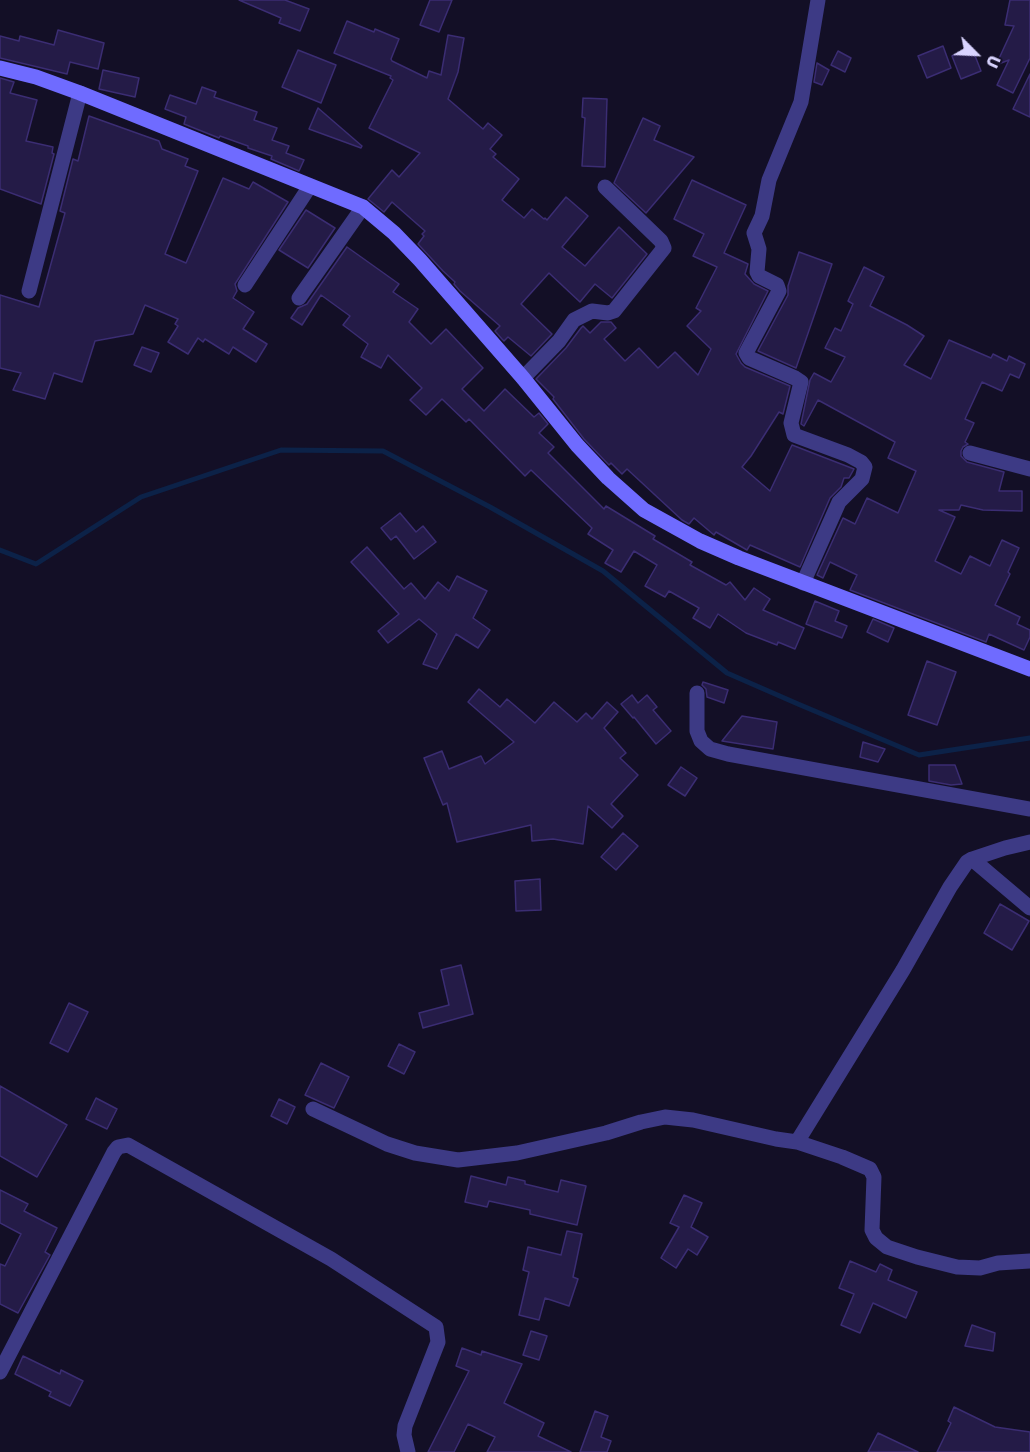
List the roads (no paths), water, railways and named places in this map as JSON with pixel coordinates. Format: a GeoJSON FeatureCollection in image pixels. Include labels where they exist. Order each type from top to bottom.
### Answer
{"type":"FeatureCollection","features":[{"type":"Feature","properties":{"kind":"main road"},"geometry":{"type":"LineString","coordinates":[[0,68],[36,77],[80,93],[363,207],[394,233],[420,260],[524,378],[577,445],[608,478],[644,510],[700,541],[802,583],[1030,669]]}},
{"type":"Feature","properties":{"kind":"street"},"geometry":{"type":"LineString","coordinates":[[802,583],[839,502],[862,479],[865,467],[848,455],[795,436],[791,423],[801,382],[748,358],[746,353],[779,291],[777,285],[759,276],[757,272],[759,249],[754,233],[762,216],[769,180],[801,102],[818,0]]}},
{"type":"Feature","properties":{"kind":"street"},"geometry":{"type":"LineString","coordinates":[[29,291],[80,93]]}},
{"type":"Feature","properties":{"kind":"street"},"geometry":{"type":"LineString","coordinates":[[245,285],[310,186]]}},
{"type":"Feature","properties":{"kind":"street"},"geometry":{"type":"LineString","coordinates":[[524,378],[559,341],[574,320],[592,311],[608,313],[614,311],[664,248],[661,241],[605,187]]}},
{"type":"Feature","properties":{"kind":"street"},"geometry":{"type":"LineString","coordinates":[[299,298],[363,207]]}},
{"type":"Feature","properties":{"kind":"street"},"geometry":{"type":"LineString","coordinates":[[970,453],[1030,469]]}},
{"type":"Feature","properties":{"kind":"street"},"geometry":{"type":"LineString","coordinates":[[697,693],[697,731],[701,741],[710,749],[1030,809]]}},
{"type":"Feature","properties":{"kind":"street"},"geometry":{"type":"LineString","coordinates":[[797,1142],[967,862],[972,858],[1030,842]]}},
{"type":"Feature","properties":{"kind":"street"},"geometry":{"type":"LineString","coordinates":[[972,858],[1030,908]]}},
{"type":"Feature","properties":{"kind":"street"},"geometry":{"type":"LineString","coordinates":[[313,1109],[387,1144],[415,1153],[458,1160],[517,1153],[664,1118],[693,1120],[797,1142],[870,1169],[874,1177],[872,1230],[876,1238],[887,1247],[957,1267],[980,1269],[998,1263],[1030,1261]]}},
{"type":"Feature","properties":{"kind":"street"},"geometry":{"type":"LineString","coordinates":[[0,1372],[114,1152],[118,1147],[128,1145],[331,1259],[436,1328],[438,1342],[405,1426],[404,1441],[408,1452]]}},
{"type":"Feature","properties":{"kind":"waterway"},"geometry":{"type":"LineString","coordinates":[[0,550],[36,564],[141,497],[281,450],[383,451],[490,507],[603,571],[727,673],[919,755],[1030,738]]}}]}
